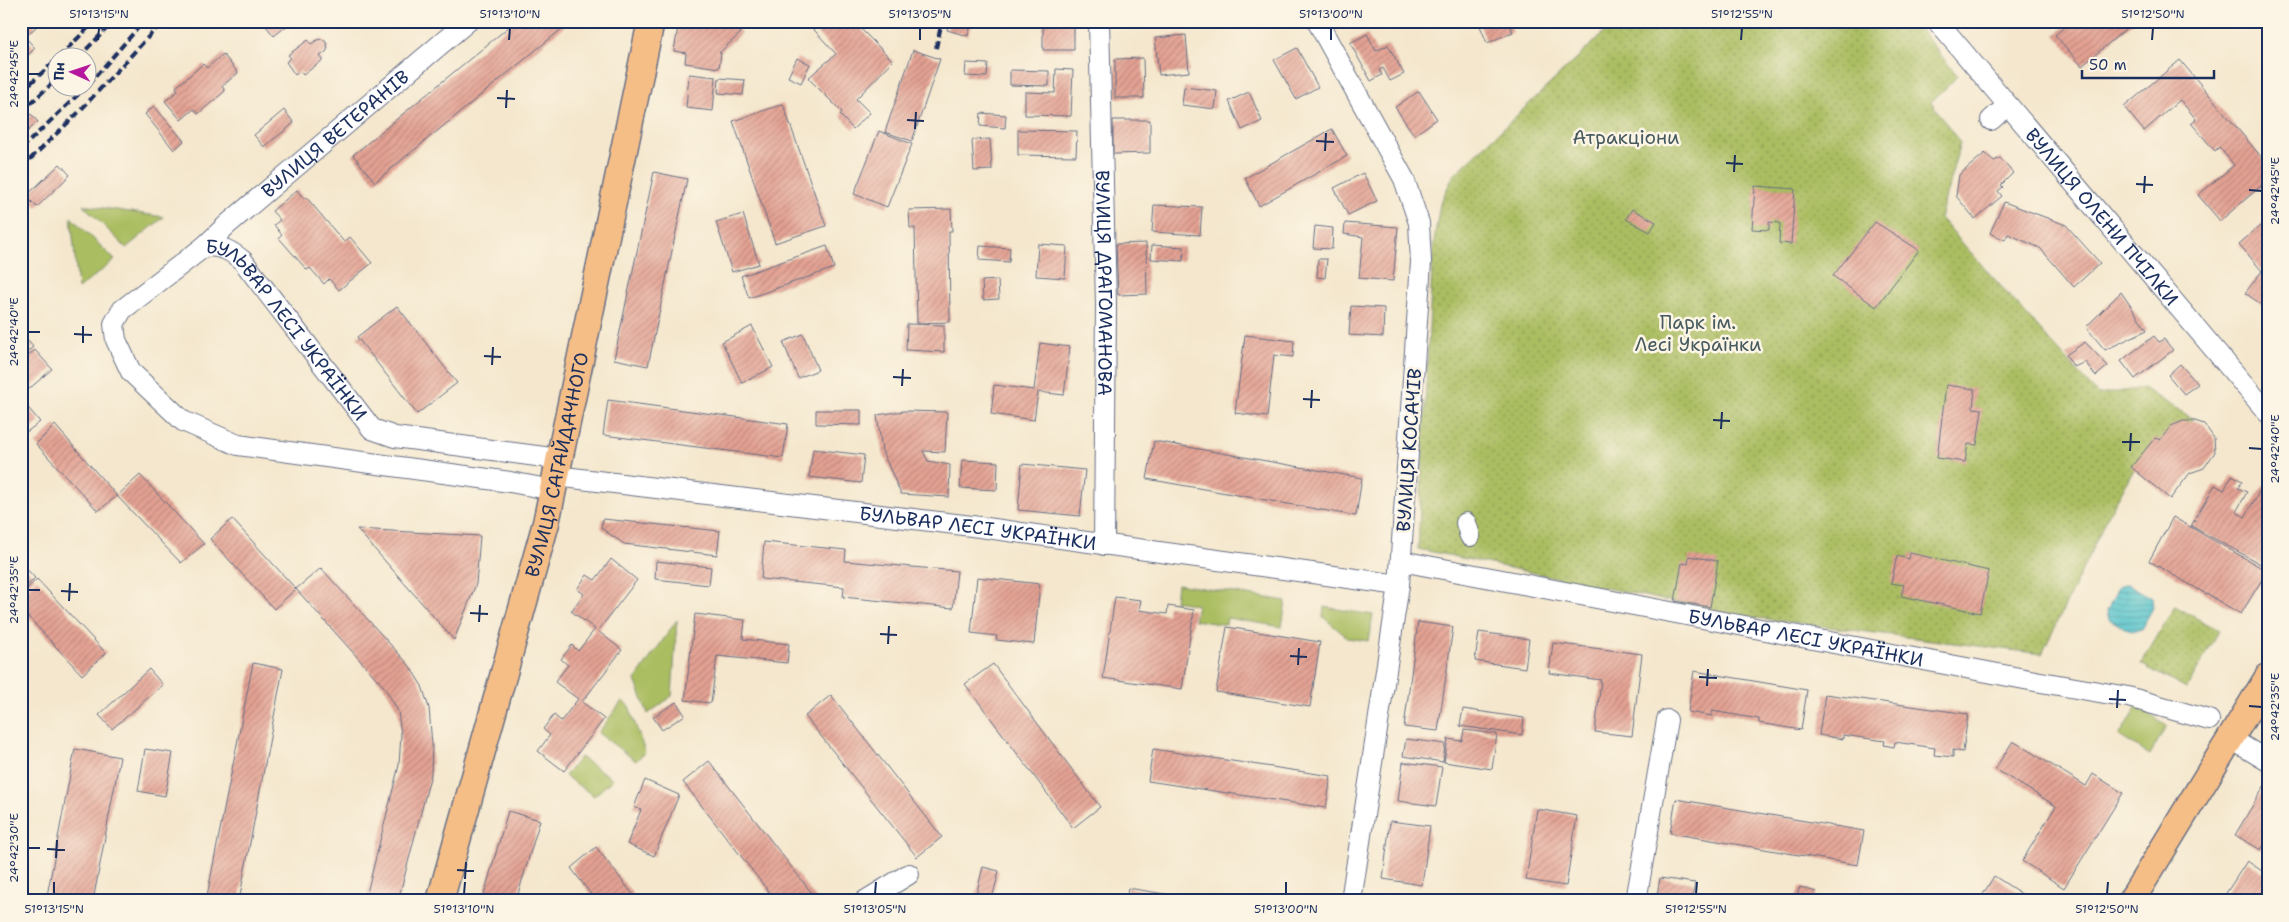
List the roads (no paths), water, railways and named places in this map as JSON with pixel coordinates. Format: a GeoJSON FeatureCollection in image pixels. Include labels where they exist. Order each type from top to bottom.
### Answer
{"type":"FeatureCollection","features":[{"type":"Feature","properties":{"kind":"main road","name":"ВУЛИЦЯ САГАЙДАЧНОГО"},"geometry":{"type":"LineString","coordinates":[[440,901],[556,475],[651,21]]}},
{"type":"Feature","properties":{"kind":"main road"},"geometry":{"type":"LineString","coordinates":[[2132,901],[2268,677]]}},
{"type":"Feature","properties":{"kind":"street","name":"ВУЛИЦЯ ВЕТЕРАНІВ"},"geometry":{"type":"LineString","coordinates":[[204,246],[468,21]]}},
{"type":"Feature","properties":{"kind":"street","name":"ВУЛИЦЯ ДРАГОМАНОВА"},"geometry":{"type":"LineString","coordinates":[[1099,21],[1106,304],[1104,545]]}},
{"type":"Feature","properties":{"kind":"street","name":"ВУЛИЦЯ КОСАЧІВ"},"geometry":{"type":"LineString","coordinates":[[1318,21],[1404,179],[1419,223],[1418,326],[1399,585],[1350,901]]}},
{"type":"Feature","properties":{"kind":"street","name":"ВУЛИЦЯ ОЛЕНИ ПЧІЛКИ"},"geometry":{"type":"LineString","coordinates":[[1937,21],[2268,413]]}},
{"type":"Feature","properties":{"kind":"street"},"geometry":{"type":"LineString","coordinates":[[1991,120],[2007,106]]}},
{"type":"Feature","properties":{"kind":"street","name":"БУЛЬВАР ЛЕСІ УКРАЇНКИ"},"geometry":{"type":"LineString","coordinates":[[556,475],[510,482],[238,445],[183,421],[131,372],[116,340],[114,324],[122,310],[204,246],[220,246],[232,252],[243,261],[372,429],[395,437],[556,475],[972,526],[1399,585]]}},
{"type":"Feature","properties":{"kind":"street","name":"БУЛЬВАР ЛЕСІ УКРАЇНКИ"},"geometry":{"type":"LineString","coordinates":[[1401,561],[2128,697],[2209,720]]}},
{"type":"Feature","properties":{"kind":"street"},"geometry":{"type":"LineString","coordinates":[[1636,901],[1667,720]]}},
{"type":"Feature","properties":{"kind":"street"},"geometry":{"type":"LineString","coordinates":[[2231,739],[2268,761]]}},
{"type":"Feature","properties":{"kind":"street"},"geometry":{"type":"LineString","coordinates":[[865,901],[909,874]]}},
{"type":"Feature","properties":{"kind":"water"},"geometry":{"type":"Polygon","coordinates":[[[2128,584],[2152,598],[2153,608],[2141,629],[2132,632],[2109,619],[2107,611],[2118,587],[2128,584]]]}},
{"type":"Feature","properties":{"kind":"railway"},"geometry":{"type":"LineString","coordinates":[[68,48],[95,21]]}},
{"type":"Feature","properties":{"kind":"railway"},"geometry":{"type":"LineString","coordinates":[[88,48],[114,21]]}},
{"type":"Feature","properties":{"kind":"railway"},"geometry":{"type":"LineString","coordinates":[[98,74],[144,21]]}},
{"type":"Feature","properties":{"kind":"railway"},"geometry":{"type":"LineString","coordinates":[[21,168],[77,114],[163,21]]}},
{"type":"Feature","properties":{"kind":"railway"},"geometry":{"type":"LineString","coordinates":[[936,48],[942,21]]}},
{"type":"Feature","properties":{"kind":"railway"},"geometry":{"type":"LineString","coordinates":[[21,92],[48,67]]}},
{"type":"Feature","properties":{"kind":"railway"},"geometry":{"type":"LineString","coordinates":[[21,112],[48,87]]}},
{"type":"Feature","properties":{"kind":"railway"},"geometry":{"type":"LineString","coordinates":[[21,149],[75,98]]}},
{"type":"Feature","properties":{"kind":"park label","name":"Атракціони"},"geometry":{"type":"Point","coordinates":[1626,137]}},
{"type":"Feature","properties":{"kind":"park label","name":"Парк ім. Лесі Українки"},"geometry":{"type":"Point","coordinates":[1698,333]}}]}
